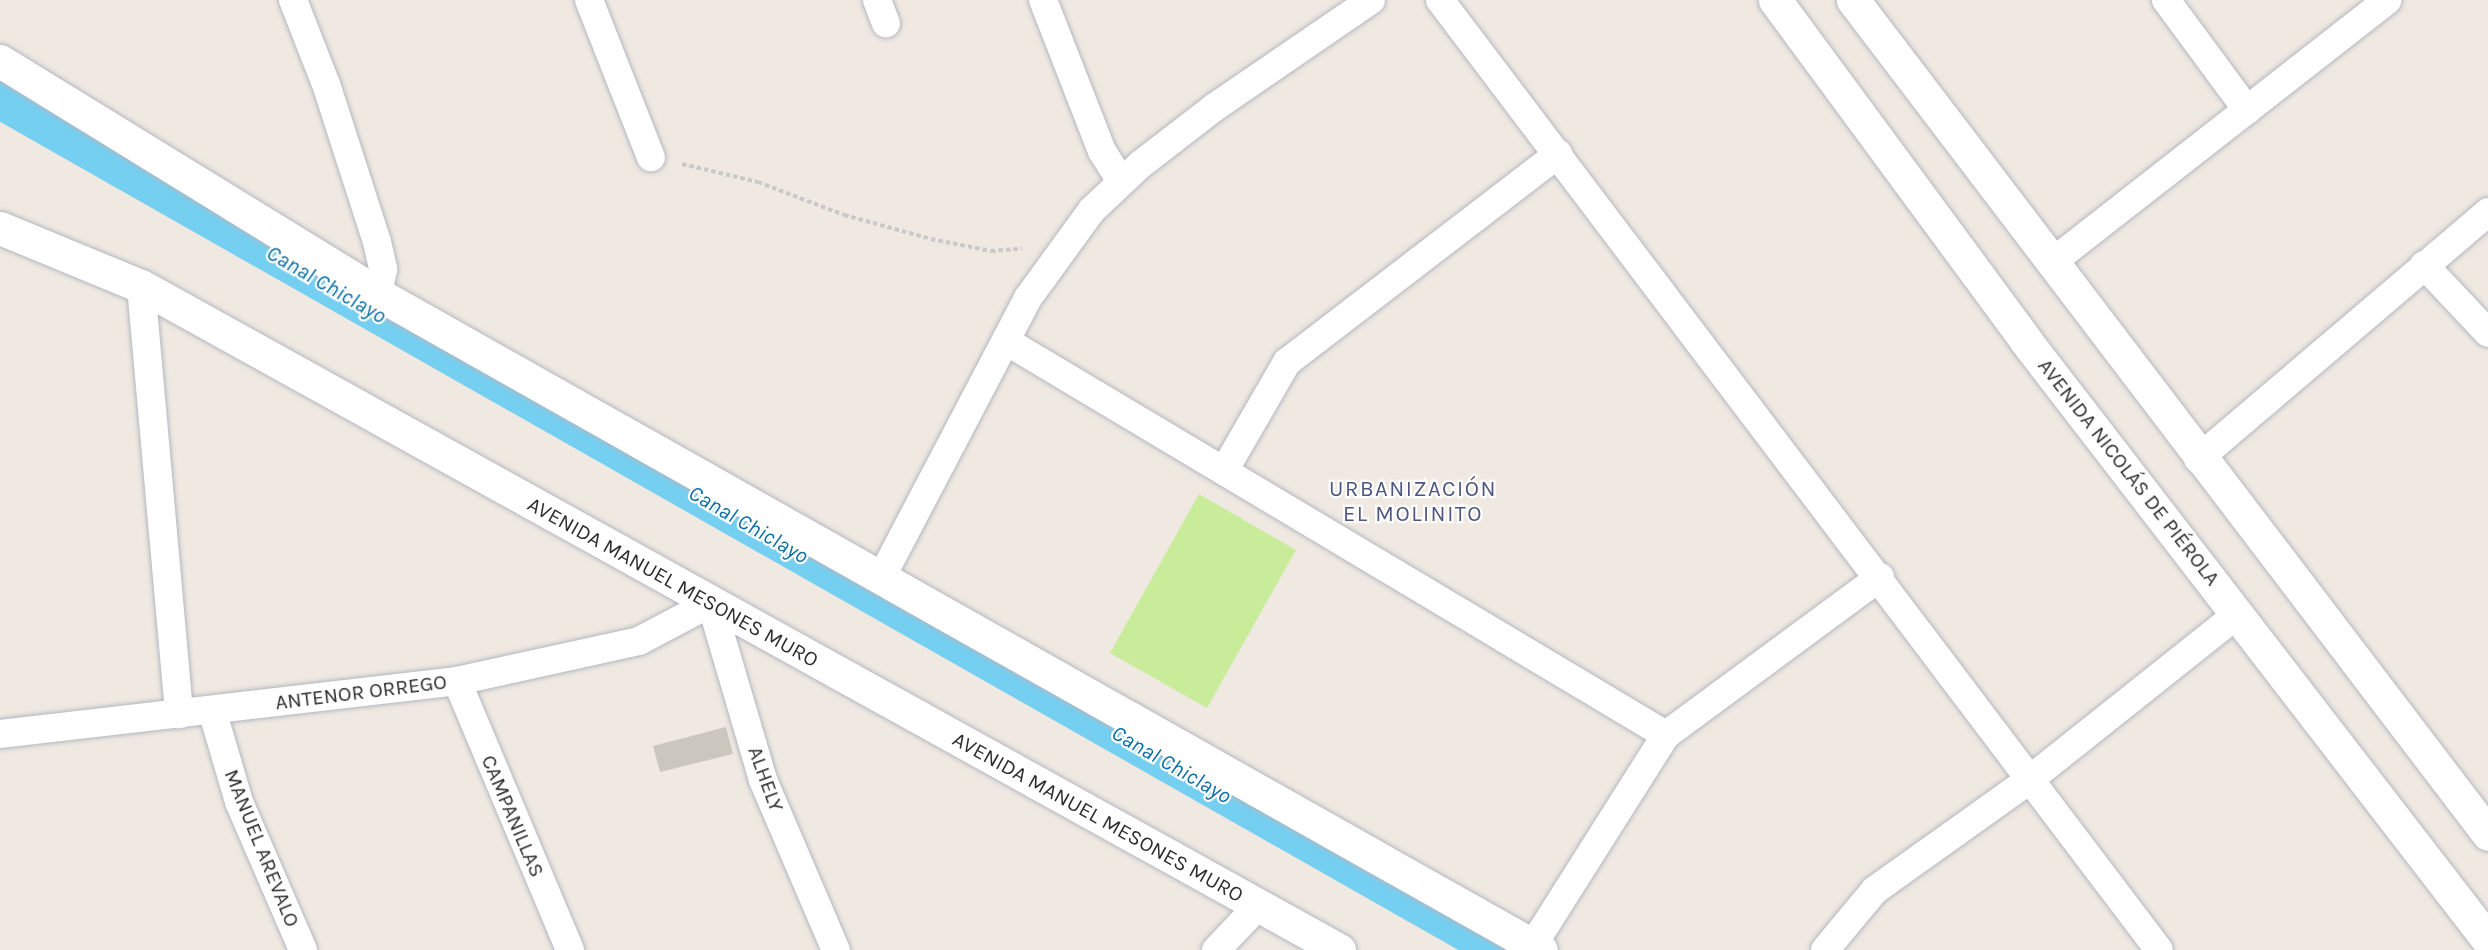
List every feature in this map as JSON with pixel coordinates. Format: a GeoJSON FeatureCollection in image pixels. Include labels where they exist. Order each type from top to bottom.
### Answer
{"type":"FeatureCollection","features":[{"type":"Feature","properties":{"kind":"street"},"geometry":{"type":"LineString","coordinates":[[293,0],[326,84],[377,242],[383,269],[378,294]]}},
{"type":"Feature","properties":{"kind":"street"},"geometry":{"type":"LineString","coordinates":[[589,0],[651,157]]}},
{"type":"Feature","properties":{"kind":"street"},"geometry":{"type":"LineString","coordinates":[[1044,0],[1102,151],[1121,182]]}},
{"type":"Feature","properties":{"kind":"street"},"geometry":{"type":"LineString","coordinates":[[881,578],[1028,298],[1067,241],[1121,182],[1215,107],[1371,0]]}},
{"type":"Feature","properties":{"kind":"street"},"geometry":{"type":"LineString","coordinates":[[1440,0],[1880,578],[2029,780],[2159,950]]}},
{"type":"Feature","properties":{"kind":"street","name":"AVENIDA NICOLÁS DE PIÉROLA"},"geometry":{"type":"LineString","coordinates":[[1774,0],[2026,341],[2239,613],[2488,940]]}},
{"type":"Feature","properties":{"kind":"street"},"geometry":{"type":"LineString","coordinates":[[1853,0],[2199,459],[2488,834]]}},
{"type":"Feature","properties":{"kind":"street"},"geometry":{"type":"LineString","coordinates":[[2166,0],[2247,110]]}},
{"type":"Feature","properties":{"kind":"street"},"geometry":{"type":"LineString","coordinates":[[2051,263],[2388,0]]}},
{"type":"Feature","properties":{"kind":"street"},"geometry":{"type":"LineString","coordinates":[[0,61],[378,294],[1537,947],[1666,735],[1880,578]]}},
{"type":"Feature","properties":{"kind":"street"},"geometry":{"type":"LineString","coordinates":[[1224,471],[1287,362],[1558,154]]}},
{"type":"Feature","properties":{"kind":"street"},"geometry":{"type":"LineString","coordinates":[[2199,459],[2488,212]]}},
{"type":"Feature","properties":{"kind":"street","name":"AVENIDA MANUEL MESONES MURO"},"geometry":{"type":"LineString","coordinates":[[0,228],[141,286],[1339,950]]}},
{"type":"Feature","properties":{"kind":"street"},"geometry":{"type":"LineString","coordinates":[[2424,265],[2488,333]]}},
{"type":"Feature","properties":{"kind":"street"},"geometry":{"type":"LineString","coordinates":[[141,286],[179,714]]}},
{"type":"Feature","properties":{"kind":"street"},"geometry":{"type":"LineString","coordinates":[[1006,341],[1666,735]]}},
{"type":"Feature","properties":{"kind":"street","name":"ANTENOR ORREGO"},"geometry":{"type":"LineString","coordinates":[[0,734],[457,681],[639,641],[711,603]]}},
{"type":"Feature","properties":{"kind":"street","name":"ALHELY"},"geometry":{"type":"LineString","coordinates":[[711,603],[763,780],[836,950]]}},
{"type":"Feature","properties":{"kind":"street"},"geometry":{"type":"LineString","coordinates":[[1825,950],[1875,890],[2029,780],[2239,613]]}},
{"type":"Feature","properties":{"kind":"street","name":"CAMPANILLAS"},"geometry":{"type":"LineString","coordinates":[[457,681],[570,950]]}},
{"type":"Feature","properties":{"kind":"street","name":"MANUEL AREVALO"},"geometry":{"type":"LineString","coordinates":[[212,710],[239,802],[303,950]]}},
{"type":"Feature","properties":{"kind":"street"},"geometry":{"type":"LineString","coordinates":[[1216,950],[1258,906]]}},
{"type":"Feature","properties":{"kind":"path"},"geometry":{"type":"LineString","coordinates":[[651,157],[758,182],[844,215],[931,239],[991,251],[1032,249],[1067,241]]}},
{"type":"Feature","properties":{"kind":"green space"},"geometry":{"type":"Polygon","coordinates":[[[1199,494],[1296,550],[1207,708],[1110,653],[1199,494]]]}},
{"type":"Feature","properties":{"kind":"building"},"geometry":{"type":"Polygon","coordinates":[[[726,727],[733,754],[660,772],[653,746],[726,727]]]}},
{"type":"Feature","properties":{"kind":"waterway","name":"Canal Chiclayo"},"geometry":{"type":"LineString","coordinates":[[0,100],[1497,950]]}},
{"type":"Feature","properties":{"kind":"district","name":"URBANIZACIÓN EL MOLINITO"},"geometry":{"type":"Point","coordinates":[1413,502]}}]}
